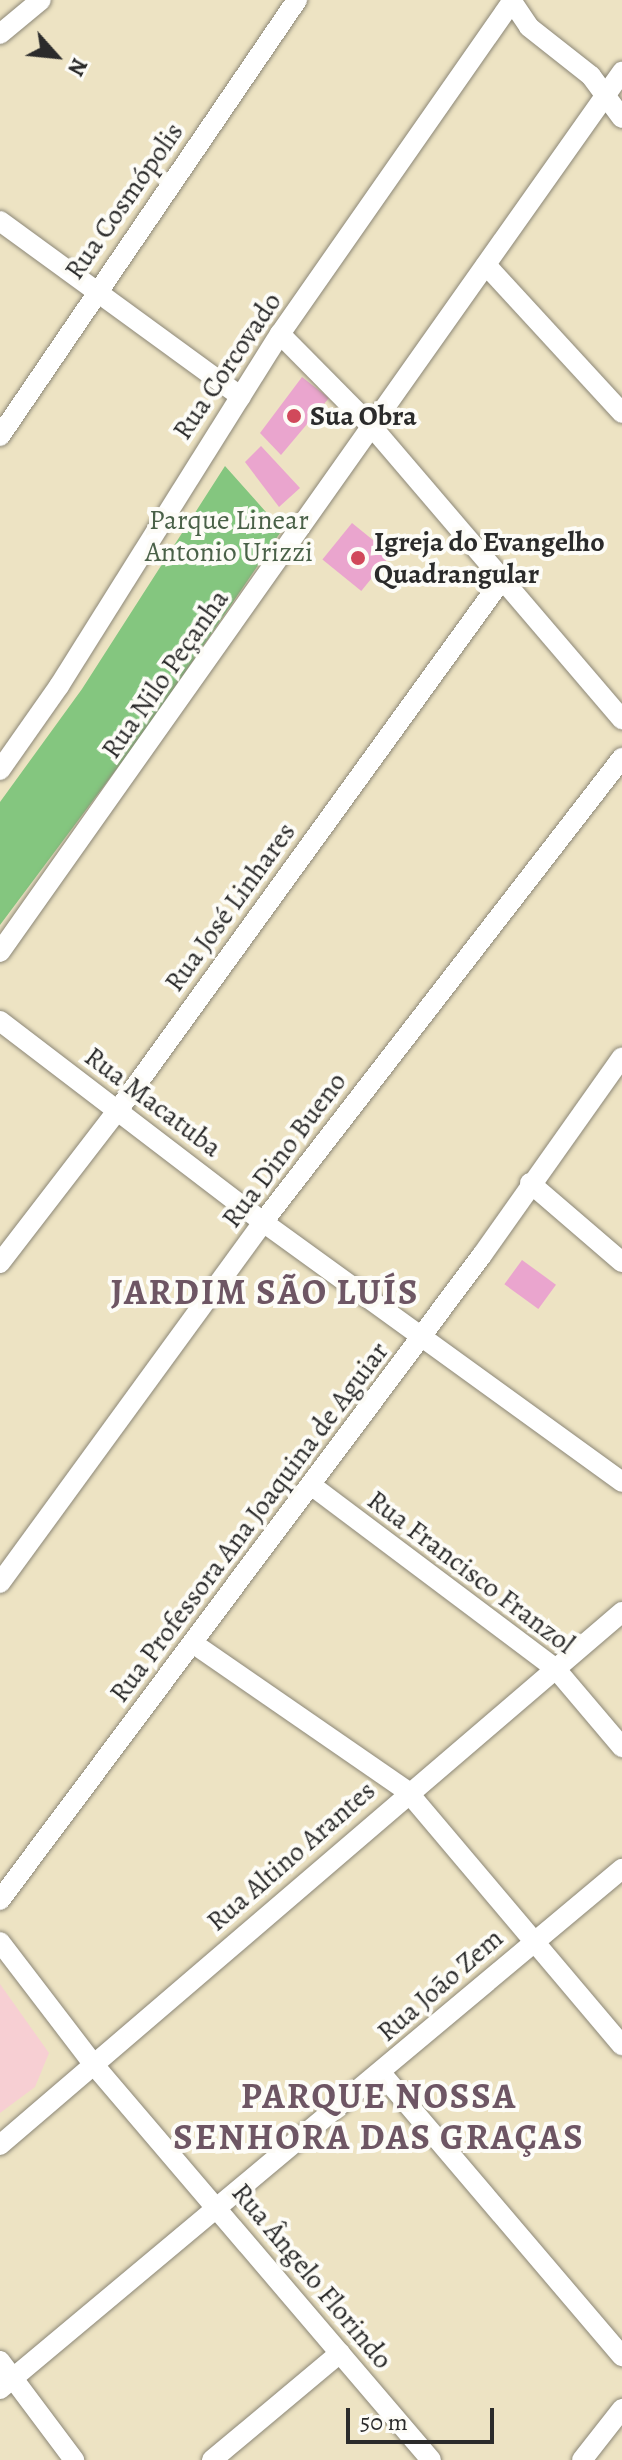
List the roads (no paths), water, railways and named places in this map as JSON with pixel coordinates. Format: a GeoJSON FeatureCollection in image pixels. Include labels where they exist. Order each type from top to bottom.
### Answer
{"type":"FeatureCollection","features":[{"type":"Feature","properties":{"kind":"street"},"geometry":{"type":"LineString","coordinates":[[0,34],[41,0]]}},
{"type":"Feature","properties":{"kind":"street","name":"Rua Cosmópolis"},"geometry":{"type":"LineString","coordinates":[[0,436],[297,0]]}},
{"type":"Feature","properties":{"kind":"street"},"geometry":{"type":"LineString","coordinates":[[512,0],[529,27],[591,76],[602,96],[622,118]]}},
{"type":"Feature","properties":{"kind":"street","name":"Rua Corcovado"},"geometry":{"type":"LineString","coordinates":[[0,770],[59,686],[280,334],[512,0]]}},
{"type":"Feature","properties":{"kind":"street","name":"Rua Nilo Peçanha"},"geometry":{"type":"LineString","coordinates":[[0,952],[374,429],[602,96],[622,72]]}},
{"type":"Feature","properties":{"kind":"street"},"geometry":{"type":"LineString","coordinates":[[0,221],[241,397]]}},
{"type":"Feature","properties":{"kind":"street"},"geometry":{"type":"LineString","coordinates":[[486,265],[622,413]]}},
{"type":"Feature","properties":{"kind":"street"},"geometry":{"type":"LineString","coordinates":[[280,334],[374,429],[622,719]]}},
{"type":"Feature","properties":{"kind":"street","name":"Rua José Linhares"},"geometry":{"type":"LineString","coordinates":[[0,1263],[118,1109],[501,581]]}},
{"type":"Feature","properties":{"kind":"street","name":"Rua Dino Bueno"},"geometry":{"type":"LineString","coordinates":[[0,1583],[263,1222],[622,758]]}},
{"type":"Feature","properties":{"kind":"street","name":"Rua Macatuba"},"geometry":{"type":"LineString","coordinates":[[0,1021],[263,1222],[622,1482]]}},
{"type":"Feature","properties":{"kind":"street","name":"Rua Professora Ana Joaquina de Aguiar"},"geometry":{"type":"LineString","coordinates":[[0,1900],[194,1644],[622,1057]]}},
{"type":"Feature","properties":{"kind":"street"},"geometry":{"type":"LineString","coordinates":[[530,1183],[622,1262]]}},
{"type":"Feature","properties":{"kind":"street","name":"Rua Francisco Franzol"},"geometry":{"type":"LineString","coordinates":[[311,1485],[555,1668],[622,1747]]}},
{"type":"Feature","properties":{"kind":"street","name":"Rua Altino Arantes"},"geometry":{"type":"LineString","coordinates":[[0,2145],[407,1791],[622,1612]]}},
{"type":"Feature","properties":{"kind":"street"},"geometry":{"type":"LineString","coordinates":[[194,1644],[407,1791],[532,1943],[622,2045]]}},
{"type":"Feature","properties":{"kind":"street","name":"Rua João Zem"},"geometry":{"type":"LineString","coordinates":[[5,2376],[218,2209],[622,1869]]}},
{"type":"Feature","properties":{"kind":"street","name":"Rua Ângelo Florindo"},"geometry":{"type":"LineString","coordinates":[[0,1942],[94,2065],[431,2460]]}},
{"type":"Feature","properties":{"kind":"street"},"geometry":{"type":"LineString","coordinates":[[381,2073],[622,2356]]}},
{"type":"Feature","properties":{"kind":"street"},"geometry":{"type":"LineString","coordinates":[[212,2460],[340,2353]]}},
{"type":"Feature","properties":{"kind":"street"},"geometry":{"type":"LineString","coordinates":[[5,2376],[74,2460]]}},
{"type":"Feature","properties":{"kind":"street"},"geometry":{"type":"LineString","coordinates":[[582,2460],[622,2409]]}},
{"type":"Feature","properties":{"kind":"place","name":"Sua Obra"},"geometry":{"type":"Point","coordinates":[294,416]}},
{"type":"Feature","properties":{"kind":"place","name":"Igreja do Evangelho Quadrangular"},"geometry":{"type":"Point","coordinates":[358,558]}},
{"type":"Feature","properties":{"kind":"district","name":"JARDIM SÃO LUÍS"},"geometry":{"type":"Point","coordinates":[265,1292]}},
{"type":"Feature","properties":{"kind":"district","name":"PARQUE NOSSA SENHORA DAS GRAÇAS"},"geometry":{"type":"Point","coordinates":[379,2116]}},
{"type":"Feature","properties":{"kind":"park label","name":"Parque Linear Antonio Urizzi"},"geometry":{"type":"Point","coordinates":[229,536]}}]}
